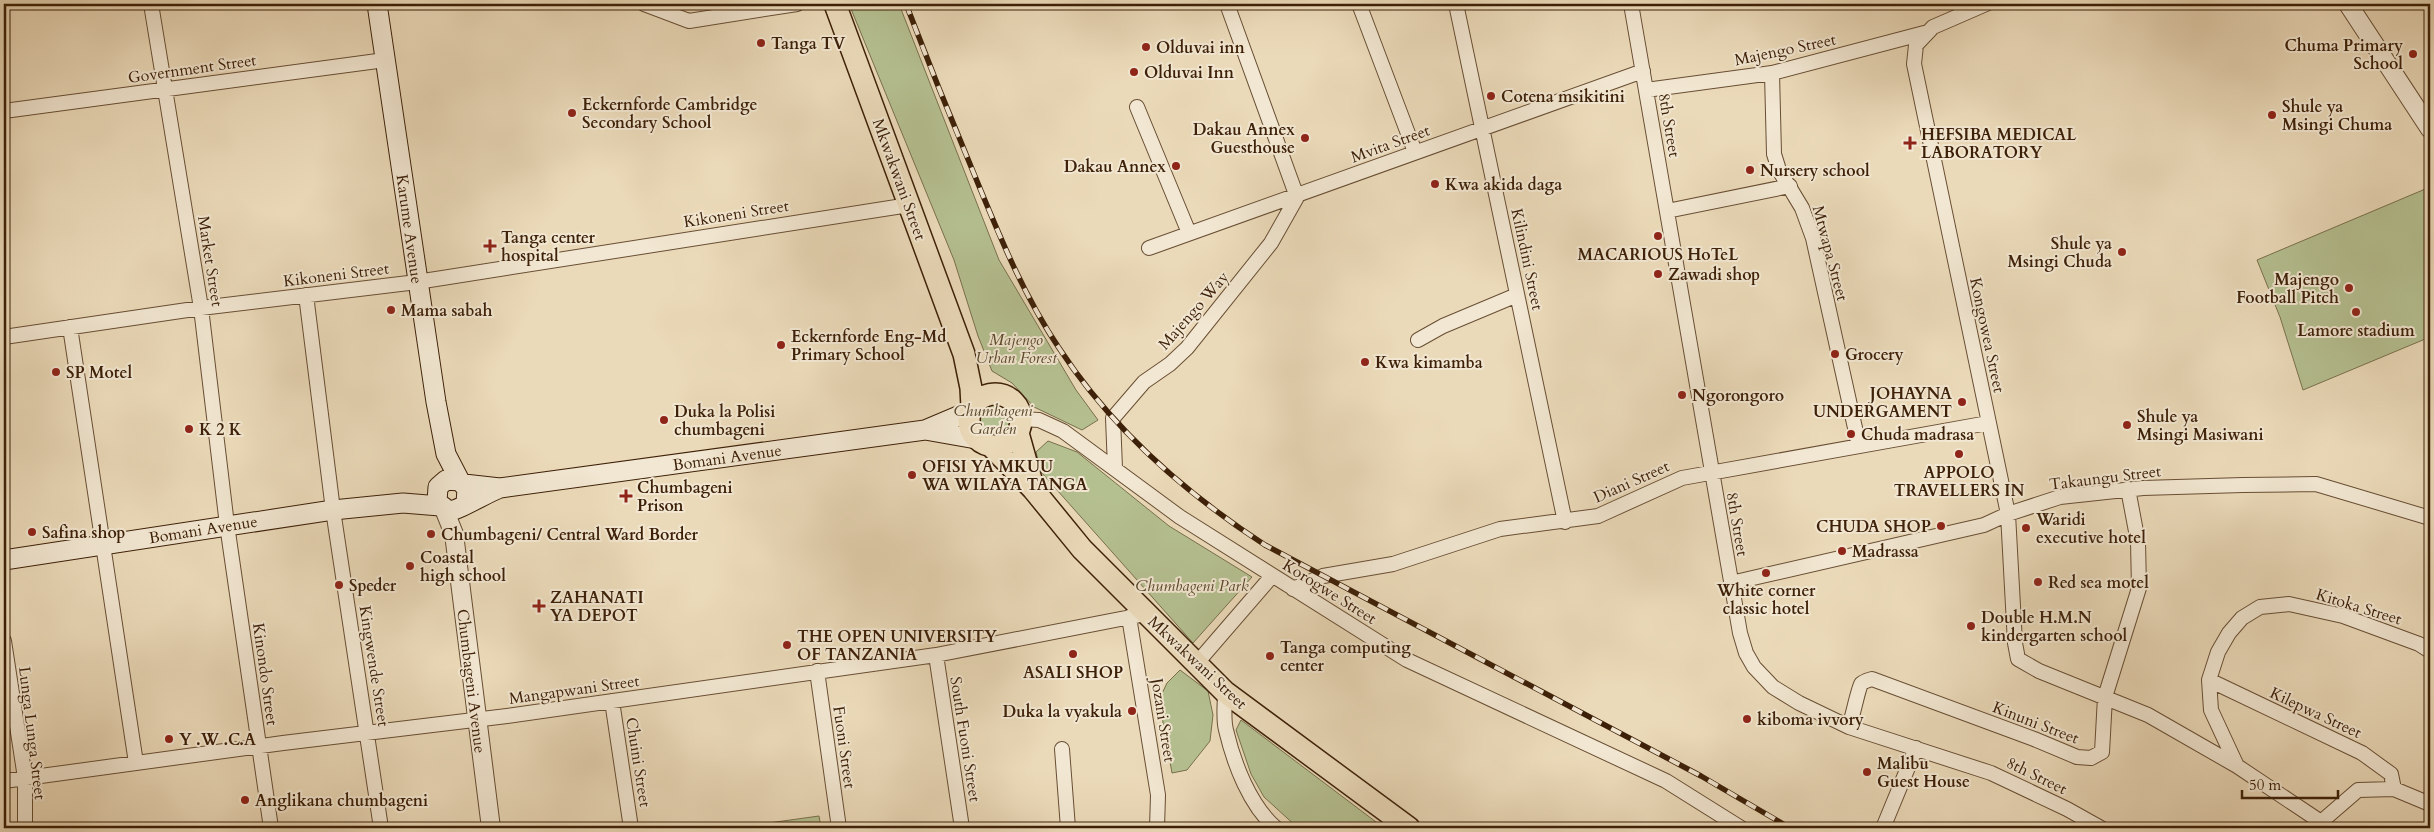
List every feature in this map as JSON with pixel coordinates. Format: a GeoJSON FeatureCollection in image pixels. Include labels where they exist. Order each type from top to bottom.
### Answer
{"type":"FeatureCollection","features":[{"type":"Feature","properties":{"kind":"main road","name":"Karume Avenue"},"geometry":{"type":"LineString","coordinates":[[377,4],[418,282],[446,454]]}},
{"type":"Feature","properties":{"kind":"main road","name":"Mkwakwani Street"},"geometry":{"type":"LineString","coordinates":[[835,4],[964,354]]}},
{"type":"Feature","properties":{"kind":"main road"},"geometry":{"type":"LineString","coordinates":[[964,354],[1000,394],[1011,399],[1018,408],[1019,426],[1034,488]]}},
{"type":"Feature","properties":{"kind":"main road"},"geometry":{"type":"LineString","coordinates":[[964,354],[971,388],[971,430],[1034,488]]}},
{"type":"Feature","properties":{"kind":"main road"},"geometry":{"type":"LineString","coordinates":[[925,430],[971,409],[979,398],[989,394],[1000,394]]}},
{"type":"Feature","properties":{"kind":"main road"},"geometry":{"type":"LineString","coordinates":[[925,430],[1002,445],[1011,441],[1019,426]]}},
{"type":"Feature","properties":{"kind":"main road","name":"Bomani Avenue"},"geometry":{"type":"LineString","coordinates":[[463,494],[925,430]]}},
{"type":"Feature","properties":{"kind":"main road"},"geometry":{"type":"LineString","coordinates":[[442,508],[436,497],[446,454]]}},
{"type":"Feature","properties":{"kind":"main road"},"geometry":{"type":"LineString","coordinates":[[446,454],[463,494]]}},
{"type":"Feature","properties":{"kind":"main road"},"geometry":{"type":"LineString","coordinates":[[403,503],[451,479],[463,494]]}},
{"type":"Feature","properties":{"kind":"main road","name":"Mkwakwani Street"},"geometry":{"type":"LineString","coordinates":[[1034,488],[1138,616],[1196,664],[1225,692],[1409,828]]}},
{"type":"Feature","properties":{"kind":"main road"},"geometry":{"type":"LineString","coordinates":[[403,503],[454,511],[463,494]]}},
{"type":"Feature","properties":{"kind":"main road","name":"Bomani Avenue"},"geometry":{"type":"LineString","coordinates":[[4,560],[227,525],[333,510],[403,503]]}},
{"type":"Feature","properties":{"kind":"street","name":"Market Street"},"geometry":{"type":"LineString","coordinates":[[151,4],[201,308],[227,525]]}},
{"type":"Feature","properties":{"kind":"street"},"geometry":{"type":"LineString","coordinates":[[644,4],[689,21],[797,4]]}},
{"type":"Feature","properties":{"kind":"street"},"geometry":{"type":"LineString","coordinates":[[1226,4],[1297,197]]}},
{"type":"Feature","properties":{"kind":"street"},"geometry":{"type":"LineString","coordinates":[[1359,4],[1415,152]]}},
{"type":"Feature","properties":{"kind":"street","name":"Kilindini Street"},"geometry":{"type":"LineString","coordinates":[[1456,4],[1565,522]]}},
{"type":"Feature","properties":{"kind":"street","name":"8th Street"},"geometry":{"type":"LineString","coordinates":[[1631,4],[1731,583],[1740,633],[1746,653],[1754,667],[1773,686],[1799,703],[1849,727],[1991,773],[2101,828]]}},
{"type":"Feature","properties":{"kind":"street","name":"Majengo Street"},"geometry":{"type":"LineString","coordinates":[[1646,90],[1772,73],[1931,29],[1986,4]]}},
{"type":"Feature","properties":{"kind":"street"},"geometry":{"type":"LineString","coordinates":[[2348,4],[2430,129]]}},
{"type":"Feature","properties":{"kind":"street","name":"Kongowea Street"},"geometry":{"type":"LineString","coordinates":[[1931,29],[1916,45],[1914,64],[2008,514],[2018,659],[2039,671],[2105,697]]}},
{"type":"Feature","properties":{"kind":"street","name":"Government Street"},"geometry":{"type":"LineString","coordinates":[[4,111],[385,60]]}},
{"type":"Feature","properties":{"kind":"street","name":"Mvita Street"},"geometry":{"type":"LineString","coordinates":[[1149,248],[1189,232],[1297,197],[1415,152],[1643,71]]}},
{"type":"Feature","properties":{"kind":"street","name":"Mtwapa Street"},"geometry":{"type":"LineString","coordinates":[[1772,73],[1774,154],[1779,170],[1802,208],[1813,238],[1859,446]]}},
{"type":"Feature","properties":{"kind":"street"},"geometry":{"type":"LineString","coordinates":[[1137,107],[1189,232]]}},
{"type":"Feature","properties":{"kind":"street"},"geometry":{"type":"LineString","coordinates":[[1667,211],[1790,186]]}},
{"type":"Feature","properties":{"kind":"street","name":"Majengo Way"},"geometry":{"type":"LineString","coordinates":[[1115,468],[1113,418],[1144,382],[1170,364],[1187,348],[1271,243],[1297,197]]}},
{"type":"Feature","properties":{"kind":"street","name":"Kikoneni Street"},"geometry":{"type":"LineString","coordinates":[[4,337],[201,308],[418,282],[909,205]]}},
{"type":"Feature","properties":{"kind":"street"},"geometry":{"type":"LineString","coordinates":[[1418,340],[1443,326],[1518,294]]}},
{"type":"Feature","properties":{"kind":"street","name":"Kingwende Street"},"geometry":{"type":"LineString","coordinates":[[306,295],[333,510],[381,828]]}},
{"type":"Feature","properties":{"kind":"street"},"geometry":{"type":"LineString","coordinates":[[70,327],[136,763]]}},
{"type":"Feature","properties":{"kind":"street","name":"Korogwe Street"},"geometry":{"type":"LineString","coordinates":[[1019,426],[1039,420],[1063,431],[1180,518],[1406,660],[1666,781],[1741,828]]}},
{"type":"Feature","properties":{"kind":"street","name":"Diani Street"},"geometry":{"type":"LineString","coordinates":[[1293,589],[1323,576],[1393,564],[1500,529],[1565,522],[1598,516],[1682,478],[1988,423]]}},
{"type":"Feature","properties":{"kind":"street","name":"Takaungu Street"},"geometry":{"type":"LineString","coordinates":[[1731,583],[1984,525],[2008,514],[2060,497],[2128,489],[2316,484],[2430,518]]}},
{"type":"Feature","properties":{"kind":"street","name":"Kinuni Street"},"geometry":{"type":"LineString","coordinates":[[1849,727],[1854,714],[1858,688],[1861,683],[1872,679],[2034,739],[2077,757],[2091,758],[2102,752],[2105,697],[2139,588],[2138,542],[2128,489]]}},
{"type":"Feature","properties":{"kind":"street"},"geometry":{"type":"LineString","coordinates":[[454,534],[463,494]]}},
{"type":"Feature","properties":{"kind":"street"},"geometry":{"type":"LineString","coordinates":[[442,508],[454,534]]}},
{"type":"Feature","properties":{"kind":"street","name":"Kinondo Street"},"geometry":{"type":"LineString","coordinates":[[227,525],[271,828]]}},
{"type":"Feature","properties":{"kind":"street","name":"Chumbageni Avenue"},"geometry":{"type":"LineString","coordinates":[[454,534],[491,828]]}},
{"type":"Feature","properties":{"kind":"street"},"geometry":{"type":"LineString","coordinates":[[1196,664],[1272,576]]}},
{"type":"Feature","properties":{"kind":"street","name":"Kitoka Street"},"geometry":{"type":"LineString","coordinates":[[2319,825],[2237,766],[2224,742],[2211,710],[2209,680],[2218,652],[2229,633],[2242,618],[2260,607],[2289,604],[2342,616],[2419,644],[2430,651]]}},
{"type":"Feature","properties":{"kind":"street","name":"Mangapwani Street"},"geometry":{"type":"LineString","coordinates":[[4,781],[258,746],[476,720],[936,655],[1138,616]]}},
{"type":"Feature","properties":{"kind":"street","name":"Jozani Street"},"geometry":{"type":"LineString","coordinates":[[1138,616],[1158,795],[1157,828]]}},
{"type":"Feature","properties":{"kind":"street","name":"Lunga Lunga Street"},"geometry":{"type":"LineString","coordinates":[[4,642],[25,778],[25,828]]}},
{"type":"Feature","properties":{"kind":"street","name":"South Fuoni Street"},"geometry":{"type":"LineString","coordinates":[[936,655],[962,828]]}},
{"type":"Feature","properties":{"kind":"street","name":"Fuoni Street"},"geometry":{"type":"LineString","coordinates":[[817,671],[839,828]]}},
{"type":"Feature","properties":{"kind":"street","name":"Kilepwa Street"},"geometry":{"type":"LineString","coordinates":[[2209,680],[2362,753],[2391,774],[2394,789]]}},
{"type":"Feature","properties":{"kind":"street"},"geometry":{"type":"LineString","coordinates":[[1225,692],[1225,729],[1242,777],[1264,818],[1276,828]]}},
{"type":"Feature","properties":{"kind":"street"},"geometry":{"type":"LineString","coordinates":[[2105,697],[2148,715],[2237,766]]}},
{"type":"Feature","properties":{"kind":"street","name":"Chuini Street"},"geometry":{"type":"LineString","coordinates":[[612,701],[631,828]]}},
{"type":"Feature","properties":{"kind":"street"},"geometry":{"type":"LineString","coordinates":[[1883,828],[1916,748]]}},
{"type":"Feature","properties":{"kind":"street"},"geometry":{"type":"LineString","coordinates":[[1062,749],[1068,828]]}},
{"type":"Feature","properties":{"kind":"street"},"geometry":{"type":"LineString","coordinates":[[2319,825],[2358,790],[2394,789],[2430,804]]}},
{"type":"Feature","properties":{"kind":"green space","name":"Majengo Urban Forest"},"geometry":{"type":"Polygon","coordinates":[[[849,4],[899,4],[999,260],[1076,390],[1098,420],[1082,430],[1034,407],[1012,383],[992,371],[978,336],[954,260],[849,4]]]}},
{"type":"Feature","properties":{"kind":"green space","name":"Majengo Football Pitch"},"geometry":{"type":"Polygon","coordinates":[[[2430,187],[2430,337],[2303,390],[2280,317],[2257,260],[2430,187]]]}},
{"type":"Feature","properties":{"kind":"green space","name":"Chumbageni Garden"},"geometry":{"type":"Polygon","coordinates":[[[993,403],[1005,408],[1010,420],[1005,432],[993,437],[981,432],[976,420],[981,408],[993,403]]]}},
{"type":"Feature","properties":{"kind":"green space","name":"Chumbageni Park"},"geometry":{"type":"Polygon","coordinates":[[[1048,441],[1077,452],[1169,526],[1252,577],[1193,643],[1041,472],[1036,452],[1048,441]]]}},
{"type":"Feature","properties":{"kind":"green space"},"geometry":{"type":"Polygon","coordinates":[[[1180,670],[1208,691],[1213,715],[1210,741],[1187,770],[1172,773],[1159,700],[1167,683],[1180,670]]]}},
{"type":"Feature","properties":{"kind":"green space"},"geometry":{"type":"Polygon","coordinates":[[[1241,720],[1384,828],[1298,828],[1264,797],[1251,774],[1236,730],[1241,720]]]}},
{"type":"Feature","properties":{"kind":"green space"},"geometry":{"type":"Polygon","coordinates":[[[819,816],[821,828],[705,828],[747,826],[819,816]]]}},
{"type":"Feature","properties":{"kind":"railway"},"geometry":{"type":"LineString","coordinates":[[906,4],[991,215],[1033,305],[1080,378],[1102,406],[1152,457],[1207,504],[1265,545],[1701,776],[1790,828]]}},
{"type":"Feature","properties":{"kind":"place","name":"Tanga TV"},"geometry":{"type":"Point","coordinates":[761,43]}},
{"type":"Feature","properties":{"kind":"place","name":"Olduvai inn"},"geometry":{"type":"Point","coordinates":[1146,47]}},
{"type":"Feature","properties":{"kind":"place","name":"Chuma Primary School"},"geometry":{"type":"Point","coordinates":[2413,54]}},
{"type":"Feature","properties":{"kind":"place","name":"Olduvai Inn"},"geometry":{"type":"Point","coordinates":[1134,72]}},
{"type":"Feature","properties":{"kind":"place","name":"Cotena msikitini"},"geometry":{"type":"Point","coordinates":[1491,96]}},
{"type":"Feature","properties":{"kind":"place","name":"Eckernforde Cambridge Secondary School"},"geometry":{"type":"Point","coordinates":[572,113]}},
{"type":"Feature","properties":{"kind":"place","name":"Shule ya Msingi Chuma"},"geometry":{"type":"Point","coordinates":[2272,115]}},
{"type":"Feature","properties":{"kind":"place","name":"Dakau Annex Guesthouse"},"geometry":{"type":"Point","coordinates":[1305,138]}},
{"type":"Feature","properties":{"kind":"place","name":"HEFSIBA MEDICAL LABORATORY"},"geometry":{"type":"Point","coordinates":[1910,143]}},
{"type":"Feature","properties":{"kind":"place","name":"Dakau Annex"},"geometry":{"type":"Point","coordinates":[1176,166]}},
{"type":"Feature","properties":{"kind":"place","name":"Nursery school"},"geometry":{"type":"Point","coordinates":[1750,170]}},
{"type":"Feature","properties":{"kind":"place","name":"Kwa akida daga"},"geometry":{"type":"Point","coordinates":[1435,184]}},
{"type":"Feature","properties":{"kind":"place","name":"MACARIOUS HoTeL"},"geometry":{"type":"Point","coordinates":[1658,236]}},
{"type":"Feature","properties":{"kind":"place","name":"Tanga center hospital"},"geometry":{"type":"Point","coordinates":[490,246]}},
{"type":"Feature","properties":{"kind":"place","name":"Shule ya Msingi Chuda"},"geometry":{"type":"Point","coordinates":[2122,252]}},
{"type":"Feature","properties":{"kind":"place","name":"Zawadi shop"},"geometry":{"type":"Point","coordinates":[1658,274]}},
{"type":"Feature","properties":{"kind":"place","name":"Majengo Football Pitch"},"geometry":{"type":"Point","coordinates":[2349,288]}},
{"type":"Feature","properties":{"kind":"place","name":"Mama sabah"},"geometry":{"type":"Point","coordinates":[391,310]}},
{"type":"Feature","properties":{"kind":"place","name":"Lamore stadium"},"geometry":{"type":"Point","coordinates":[2356,312]}},
{"type":"Feature","properties":{"kind":"place","name":"Eckernforde Eng-Md Primary School"},"geometry":{"type":"Point","coordinates":[781,345]}},
{"type":"Feature","properties":{"kind":"place","name":"Grocery"},"geometry":{"type":"Point","coordinates":[1835,354]}},
{"type":"Feature","properties":{"kind":"place","name":"Kwa kimamba"},"geometry":{"type":"Point","coordinates":[1365,362]}},
{"type":"Feature","properties":{"kind":"place","name":"SP Motel"},"geometry":{"type":"Point","coordinates":[56,372]}},
{"type":"Feature","properties":{"kind":"place","name":"Ngorongoro"},"geometry":{"type":"Point","coordinates":[1682,395]}},
{"type":"Feature","properties":{"kind":"place","name":"JOHAYNA UNDERGAMENT"},"geometry":{"type":"Point","coordinates":[1962,402]}},
{"type":"Feature","properties":{"kind":"place","name":"Duka la Polisi chumbageni"},"geometry":{"type":"Point","coordinates":[664,420]}},
{"type":"Feature","properties":{"kind":"place","name":"Shule ya Msingi Masiwani"},"geometry":{"type":"Point","coordinates":[2127,425]}},
{"type":"Feature","properties":{"kind":"place","name":"K 2 K"},"geometry":{"type":"Point","coordinates":[189,429]}},
{"type":"Feature","properties":{"kind":"place","name":"Chuda madrasa"},"geometry":{"type":"Point","coordinates":[1851,434]}},
{"type":"Feature","properties":{"kind":"place","name":"APPOLO TRAVELLERS IN"},"geometry":{"type":"Point","coordinates":[1959,454]}},
{"type":"Feature","properties":{"kind":"place","name":"OFISI YA MKUU WA WILAYA TANGA"},"geometry":{"type":"Point","coordinates":[912,475]}},
{"type":"Feature","properties":{"kind":"place","name":"Chumbageni Prison"},"geometry":{"type":"Point","coordinates":[626,496]}},
{"type":"Feature","properties":{"kind":"place","name":"CHUDA SHOP"},"geometry":{"type":"Point","coordinates":[1941,526]}},
{"type":"Feature","properties":{"kind":"place","name":"Waridi executive hotel"},"geometry":{"type":"Point","coordinates":[2026,528]}},
{"type":"Feature","properties":{"kind":"place","name":"Safina shop"},"geometry":{"type":"Point","coordinates":[32,532]}},
{"type":"Feature","properties":{"kind":"place","name":"Chumbageni/ Central Ward Border"},"geometry":{"type":"Point","coordinates":[431,534]}},
{"type":"Feature","properties":{"kind":"place","name":"Madrassa"},"geometry":{"type":"Point","coordinates":[1842,551]}},
{"type":"Feature","properties":{"kind":"place","name":"Coastal high school"},"geometry":{"type":"Point","coordinates":[410,566]}},
{"type":"Feature","properties":{"kind":"place","name":"White corner classic hotel"},"geometry":{"type":"Point","coordinates":[1766,573]}},
{"type":"Feature","properties":{"kind":"place","name":"Red sea motel"},"geometry":{"type":"Point","coordinates":[2038,582]}},
{"type":"Feature","properties":{"kind":"place","name":"Speder"},"geometry":{"type":"Point","coordinates":[339,585]}},
{"type":"Feature","properties":{"kind":"place","name":"ZAHANATI YA DEPOT"},"geometry":{"type":"Point","coordinates":[539,606]}},
{"type":"Feature","properties":{"kind":"place","name":"Double H.M.N kindergarten school"},"geometry":{"type":"Point","coordinates":[1971,626]}},
{"type":"Feature","properties":{"kind":"place","name":"THE OPEN UNIVERSITY OF TANZANIA"},"geometry":{"type":"Point","coordinates":[787,645]}},
{"type":"Feature","properties":{"kind":"place","name":"ASALI SHOP"},"geometry":{"type":"Point","coordinates":[1073,654]}},
{"type":"Feature","properties":{"kind":"place","name":"Tanga computing center"},"geometry":{"type":"Point","coordinates":[1270,656]}},
{"type":"Feature","properties":{"kind":"place","name":"Duka la vyakula"},"geometry":{"type":"Point","coordinates":[1132,711]}},
{"type":"Feature","properties":{"kind":"place","name":"kiboma ivvory"},"geometry":{"type":"Point","coordinates":[1747,719]}},
{"type":"Feature","properties":{"kind":"place","name":"Y .W .C.A"},"geometry":{"type":"Point","coordinates":[169,739]}},
{"type":"Feature","properties":{"kind":"place","name":"Malibu Guest House"},"geometry":{"type":"Point","coordinates":[1867,772]}},
{"type":"Feature","properties":{"kind":"place","name":"Anglikana chumbageni"},"geometry":{"type":"Point","coordinates":[245,800]}}]}
